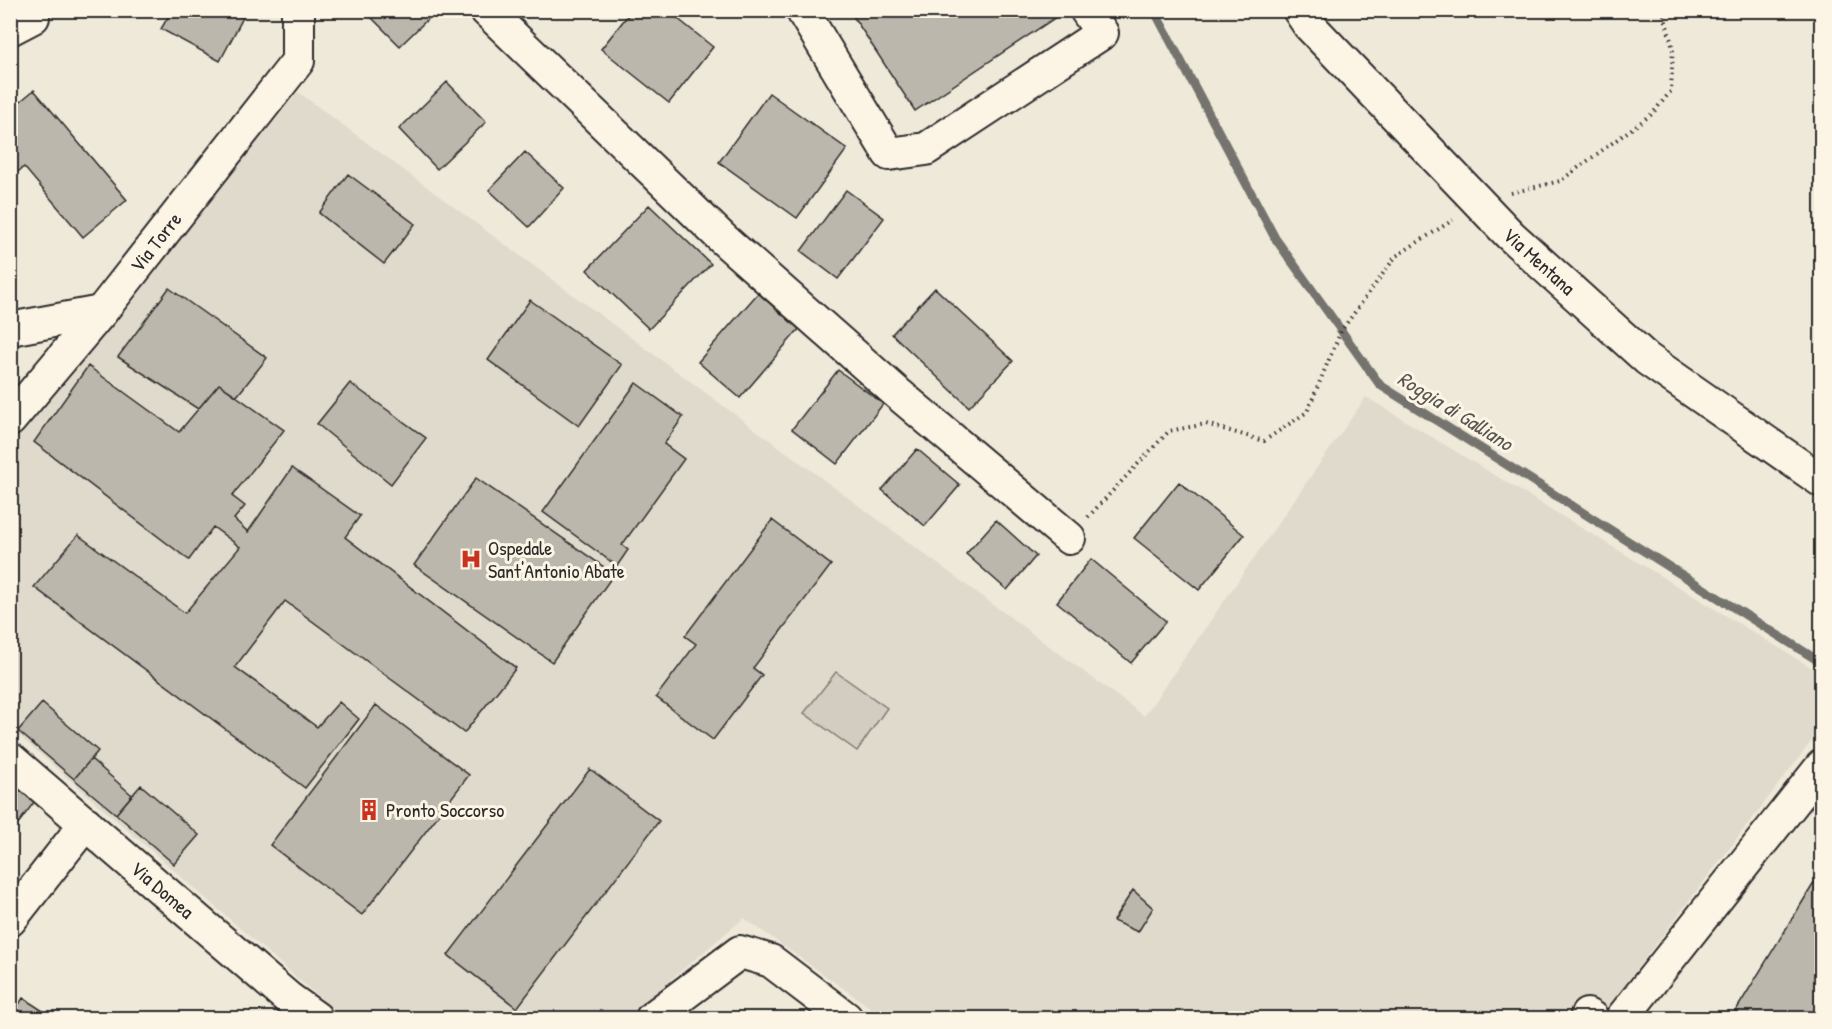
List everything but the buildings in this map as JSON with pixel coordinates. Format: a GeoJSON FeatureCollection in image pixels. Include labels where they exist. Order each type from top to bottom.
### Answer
{"type":"FeatureCollection","features":[{"type":"Feature","properties":{"kind":"street","name":"Via Torre"},"geometry":{"type":"LineString","coordinates":[[10,420],[101,312],[298,62],[298,10]]}},
{"type":"Feature","properties":{"kind":"street"},"geometry":{"type":"LineString","coordinates":[[486,10],[722,238],[896,392],[1069,538]]}},
{"type":"Feature","properties":{"kind":"street"},"geometry":{"type":"LineString","coordinates":[[802,10],[889,154],[926,149],[1102,33],[1086,10]]}},
{"type":"Feature","properties":{"kind":"street","name":"Via Mentana"},"geometry":{"type":"LineString","coordinates":[[1299,10],[1309,26],[1510,235],[1647,359],[1818,478]]}},
{"type":"Feature","properties":{"kind":"street"},"geometry":{"type":"LineString","coordinates":[[10,329],[101,312]]}},
{"type":"Feature","properties":{"kind":"street","name":"Via Domea"},"geometry":{"type":"LineString","coordinates":[[10,759],[288,998],[316,1018]]}},
{"type":"Feature","properties":{"kind":"street"},"geometry":{"type":"LineString","coordinates":[[1631,1015],[1821,766]]}},
{"type":"Feature","properties":{"kind":"street"},"geometry":{"type":"LineString","coordinates":[[10,920],[86,823]]}},
{"type":"Feature","properties":{"kind":"street"},"geometry":{"type":"LineString","coordinates":[[652,1018],[740,952],[771,961],[846,1018]]}},
{"type":"Feature","properties":{"kind":"path"},"geometry":{"type":"LineString","coordinates":[[1069,538],[1169,431],[1206,424],[1264,441],[1307,412],[1341,331],[1396,256],[1480,204],[1506,194],[1560,181],[1652,114],[1671,91],[1673,49],[1663,10]]}},
{"type":"Feature","properties":{"kind":"shaded area","name":"Ospedale Sant'Antonio Abate"},"geometry":{"type":"Polygon","coordinates":[[[298,92],[1144,716],[1366,397],[1822,674],[1821,729],[1599,1018],[885,1018],[744,918],[625,1018],[343,1018],[11,729],[11,444],[298,92]]]}},
{"type":"Feature","properties":{"kind":"shaded area"},"geometry":{"type":"Polygon","coordinates":[[[836,672],[887,708],[857,751],[804,713],[836,672]]]}},
{"type":"Feature","properties":{"kind":"waterway","name":"Roggia di Galliano"},"geometry":{"type":"LineString","coordinates":[[1154,10],[1275,238],[1380,385],[1822,663]]}},
{"type":"Feature","properties":{"kind":"place","name":"Ospedale Sant'Antonio Abate"},"geometry":{"type":"Point","coordinates":[471,559]}},
{"type":"Feature","properties":{"kind":"place","name":"Pronto Soccorso"},"geometry":{"type":"Point","coordinates":[369,810]}}]}
